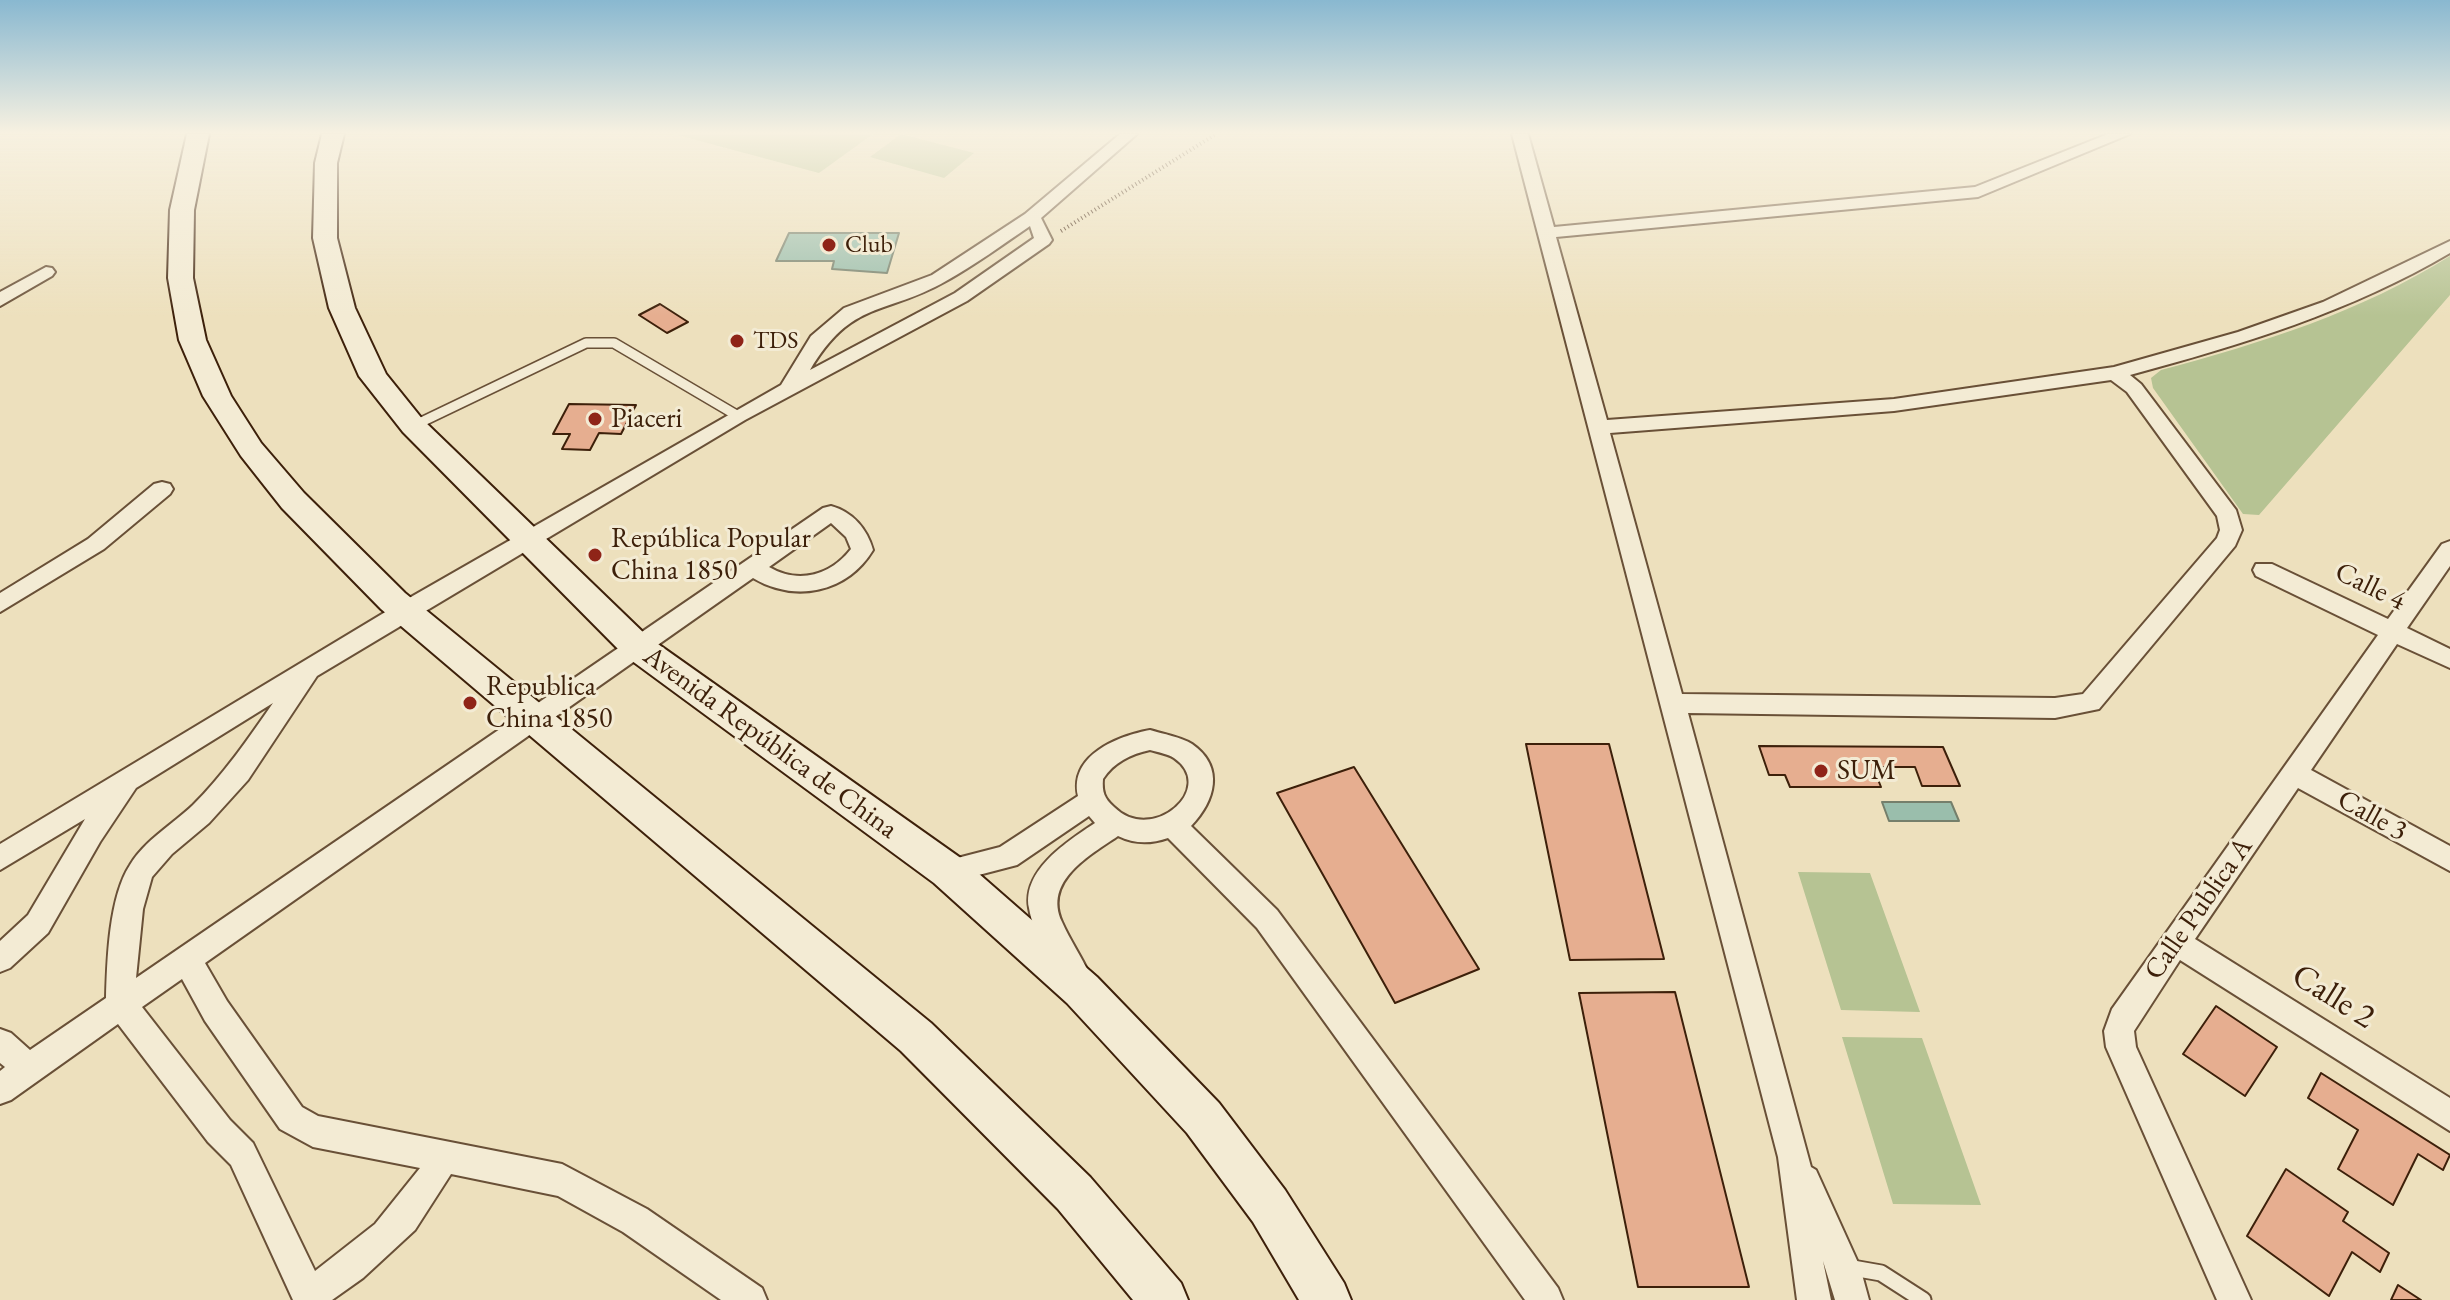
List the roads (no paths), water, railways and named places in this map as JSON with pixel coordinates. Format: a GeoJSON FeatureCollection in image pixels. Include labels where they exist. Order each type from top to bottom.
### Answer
{"type":"FeatureCollection","features":[{"type":"Feature","properties":{"kind":"main road"},"geometry":{"type":"LineString","coordinates":[[184,195],[178,232],[181,290],[207,378],[246,448],[276,484],[318,530],[405,611],[916,1037],[1074,1193],[1164,1300]]}},
{"type":"Feature","properties":{"kind":"main road","name":"Avenida República de China"},"geometry":{"type":"LineString","coordinates":[[325,195],[325,238],[342,308],[373,376],[413,426],[636,646],[948,871],[1082,990],[1203,1118],[1269,1206],[1327,1300]]}},
{"type":"Feature","properties":{"kind":"street"},"geometry":{"type":"LineString","coordinates":[[789,388],[818,340],[851,312],[938,279],[1031,218],[1058,195]]}},
{"type":"Feature","properties":{"kind":"street"},"geometry":{"type":"LineString","coordinates":[[1536,195],[1794,1157],[1814,1300]]}},
{"type":"Feature","properties":{"kind":"street"},"geometry":{"type":"LineString","coordinates":[[1546,233],[1954,195]]}},
{"type":"Feature","properties":{"kind":"street"},"geometry":{"type":"LineString","coordinates":[[0,858],[405,611],[530,541],[738,416],[961,297],[1043,240],[1038,225],[1031,218]]}},
{"type":"Feature","properties":{"kind":"street"},"geometry":{"type":"LineString","coordinates":[[1598,427],[1894,405],[2115,373],[2268,330],[2362,293],[2450,246]]}},
{"type":"Feature","properties":{"kind":"street"},"geometry":{"type":"LineString","coordinates":[[0,300],[46,272]]}},
{"type":"Feature","properties":{"kind":"street"},"geometry":{"type":"LineString","coordinates":[[1672,703],[2055,708],[2090,702],[2227,541],[2231,530],[2228,515],[2134,388],[2115,373]]}},
{"type":"Feature","properties":{"kind":"street"},"geometry":{"type":"LineString","coordinates":[[0,604],[96,544],[162,489]]}},
{"type":"Feature","properties":{"kind":"street","name":"Calle Publica A"},"geometry":{"type":"LineString","coordinates":[[2234,1300],[2121,1047],[2119,1031],[2123,1019],[2450,549]]}},
{"type":"Feature","properties":{"kind":"street"},"geometry":{"type":"LineString","coordinates":[[0,1089],[752,567]]}},
{"type":"Feature","properties":{"kind":"street","name":"Calle 4"},"geometry":{"type":"LineString","coordinates":[[2264,570],[2450,659]]}},
{"type":"Feature","properties":{"kind":"street"},"geometry":{"type":"LineString","coordinates":[[309,671],[239,773],[200,815],[162,846],[140,872],[129,909],[121,969],[121,1004],[210,1120],[242,1154],[310,1298],[388,1237],[428,1190],[444,1155]]}},
{"type":"Feature","properties":{"kind":"street"},"geometry":{"type":"LineString","coordinates":[[1132,742],[1168,742],[1183,749],[1195,760],[1202,774],[1203,789],[1198,804],[1174,826],[1132,830],[1114,824],[1092,800],[1090,786],[1093,771],[1102,758],[1132,742]]}},
{"type":"Feature","properties":{"kind":"street","name":"Calle 3"},"geometry":{"type":"LineString","coordinates":[[2294,773],[2450,859]]}},
{"type":"Feature","properties":{"kind":"street"},"geometry":{"type":"LineString","coordinates":[[0,959],[38,924],[90,834],[129,781]]}},
{"type":"Feature","properties":{"kind":"street"},"geometry":{"type":"LineString","coordinates":[[948,871],[1007,857],[1092,800]]}},
{"type":"Feature","properties":{"kind":"street"},"geometry":{"type":"LineString","coordinates":[[1082,990],[1042,907],[1043,891],[1064,861],[1114,824]]}},
{"type":"Feature","properties":{"kind":"street"},"geometry":{"type":"LineString","coordinates":[[1174,826],[1267,919],[1546,1300]]}},
{"type":"Feature","properties":{"kind":"street","name":"Calle 2"},"geometry":{"type":"LineString","coordinates":[[2176,942],[2450,1116]]}},
{"type":"Feature","properties":{"kind":"street"},"geometry":{"type":"LineString","coordinates":[[186,958],[216,1011],[291,1118],[313,1131],[562,1180],[594,1195],[684,1252],[750,1300]]}},
{"type":"Feature","properties":{"kind":"street"},"geometry":{"type":"LineString","coordinates":[[0,1043],[28,1068]]}},
{"type":"Feature","properties":{"kind":"street"},"geometry":{"type":"LineString","coordinates":[[1794,1157],[1843,1267],[1852,1300]]}},
{"type":"Feature","properties":{"kind":"lane"},"geometry":{"type":"LineString","coordinates":[[413,426],[586,343],[603,342],[614,343],[738,416]]}},
{"type":"Feature","properties":{"kind":"lane"},"geometry":{"type":"LineString","coordinates":[[1807,1267],[1843,1267],[1881,1273],[1923,1300]]}},
{"type":"Feature","properties":{"kind":"place","name":"Club"},"geometry":{"type":"Point","coordinates":[829,245]}},
{"type":"Feature","properties":{"kind":"place","name":"TDS"},"geometry":{"type":"Point","coordinates":[737,341]}},
{"type":"Feature","properties":{"kind":"place","name":"Piaceri"},"geometry":{"type":"Point","coordinates":[595,419]}},
{"type":"Feature","properties":{"kind":"place","name":"República Popular China 1850"},"geometry":{"type":"Point","coordinates":[595,555]}},
{"type":"Feature","properties":{"kind":"place","name":"Republica China 1850"},"geometry":{"type":"Point","coordinates":[470,703]}},
{"type":"Feature","properties":{"kind":"place","name":"SUM"},"geometry":{"type":"Point","coordinates":[1821,771]}}]}
